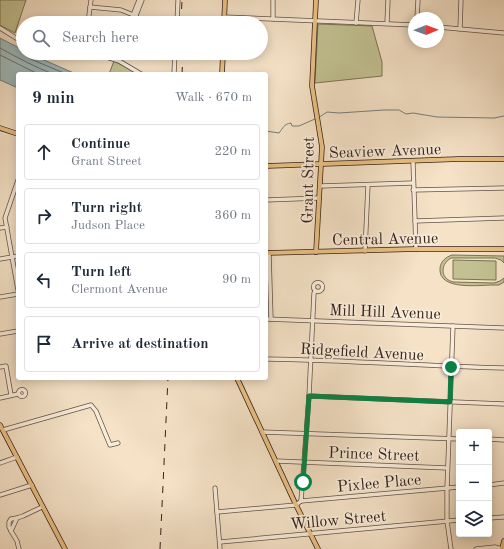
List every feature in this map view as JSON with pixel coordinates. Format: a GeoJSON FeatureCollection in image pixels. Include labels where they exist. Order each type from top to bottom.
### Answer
{"type":"FeatureCollection","features":[{"type":"Feature","properties":{"kind":"main road"},"geometry":{"type":"LineString","coordinates":[[224,16],[225,0]]}},
{"type":"Feature","properties":{"kind":"main road","name":"Grant Street"},"geometry":{"type":"LineString","coordinates":[[316,0],[312,86],[318,115],[322,147],[316,252]]}},
{"type":"Feature","properties":{"kind":"main road"},"geometry":{"type":"LineString","coordinates":[[222,72],[223,60]]}},
{"type":"Feature","properties":{"kind":"main road"},"geometry":{"type":"LineString","coordinates":[[0,128],[16,133]]}},
{"type":"Feature","properties":{"kind":"main road","name":"Seaview Avenue"},"geometry":{"type":"LineString","coordinates":[[268,166],[413,162],[459,159],[504,159]]}},
{"type":"Feature","properties":{"kind":"main road","name":"Central Avenue"},"geometry":{"type":"LineString","coordinates":[[268,253],[416,249],[504,249]]}},
{"type":"Feature","properties":{"kind":"main road"},"geometry":{"type":"LineString","coordinates":[[238,380],[318,549]]}},
{"type":"Feature","properties":{"kind":"main road"},"geometry":{"type":"LineString","coordinates":[[0,425],[1,430],[32,485],[64,549]]}},
{"type":"Feature","properties":{"kind":"main road"},"geometry":{"type":"LineString","coordinates":[[502,549],[504,541]]}},
{"type":"Feature","properties":{"kind":"street"},"geometry":{"type":"LineString","coordinates":[[89,16],[91,0]]}},
{"type":"Feature","properties":{"kind":"street"},"geometry":{"type":"LineString","coordinates":[[135,15],[139,0]]}},
{"type":"Feature","properties":{"kind":"street"},"geometry":{"type":"LineString","coordinates":[[135,15],[142,0]]}},
{"type":"Feature","properties":{"kind":"street"},"geometry":{"type":"LineString","coordinates":[[177,16],[178,0]]}},
{"type":"Feature","properties":{"kind":"street"},"geometry":{"type":"LineString","coordinates":[[272,19],[273,0]]}},
{"type":"Feature","properties":{"kind":"street"},"geometry":{"type":"LineString","coordinates":[[356,23],[358,0]]}},
{"type":"Feature","properties":{"kind":"street"},"geometry":{"type":"LineString","coordinates":[[387,23],[388,0]]}},
{"type":"Feature","properties":{"kind":"street"},"geometry":{"type":"LineString","coordinates":[[417,12],[418,0]]}},
{"type":"Feature","properties":{"kind":"street"},"geometry":{"type":"LineString","coordinates":[[460,29],[461,0]]}},
{"type":"Feature","properties":{"kind":"street"},"geometry":{"type":"LineString","coordinates":[[90,6],[121,10],[135,15]]}},
{"type":"Feature","properties":{"kind":"street"},"geometry":{"type":"LineString","coordinates":[[268,19],[408,25]]}},
{"type":"Feature","properties":{"kind":"street"},"geometry":{"type":"LineString","coordinates":[[0,28],[16,38]]}},
{"type":"Feature","properties":{"kind":"street"},"geometry":{"type":"LineString","coordinates":[[444,28],[504,33]]}},
{"type":"Feature","properties":{"kind":"street"},"geometry":{"type":"LineString","coordinates":[[117,60],[138,72]]}},
{"type":"Feature","properties":{"kind":"street"},"geometry":{"type":"LineString","coordinates":[[174,72],[175,60]]}},
{"type":"Feature","properties":{"kind":"street"},"geometry":{"type":"LineString","coordinates":[[413,162],[416,249]]}},
{"type":"Feature","properties":{"kind":"street"},"geometry":{"type":"LineString","coordinates":[[320,186],[413,183]]}},
{"type":"Feature","properties":{"kind":"street"},"geometry":{"type":"LineString","coordinates":[[365,251],[368,185]]}},
{"type":"Feature","properties":{"kind":"street"},"geometry":{"type":"LineString","coordinates":[[16,186],[5,218],[16,279]]}},
{"type":"Feature","properties":{"kind":"street"},"geometry":{"type":"LineString","coordinates":[[413,190],[504,188]]}},
{"type":"Feature","properties":{"kind":"street"},"geometry":{"type":"LineString","coordinates":[[268,200],[319,198]]}},
{"type":"Feature","properties":{"kind":"street"},"geometry":{"type":"LineString","coordinates":[[416,222],[504,218]]}},
{"type":"Feature","properties":{"kind":"street"},"geometry":{"type":"LineString","coordinates":[[0,228],[7,227]]}},
{"type":"Feature","properties":{"kind":"street"},"geometry":{"type":"LineString","coordinates":[[268,253],[271,319]]}},
{"type":"Feature","properties":{"kind":"street"},"geometry":{"type":"LineString","coordinates":[[0,259],[16,256]]}},
{"type":"Feature","properties":{"kind":"street"},"geometry":{"type":"LineString","coordinates":[[217,512],[296,505],[301,501],[309,396],[314,293],[316,291]]}},
{"type":"Feature","properties":{"kind":"street"},"geometry":{"type":"LineString","coordinates":[[0,297],[16,294]]}},
{"type":"Feature","properties":{"kind":"street","name":"Mill Hill Avenue"},"geometry":{"type":"LineString","coordinates":[[271,319],[504,328]]}},
{"type":"Feature","properties":{"kind":"street"},"geometry":{"type":"LineString","coordinates":[[451,549],[447,521],[447,468],[453,326]]}},
{"type":"Feature","properties":{"kind":"street"},"geometry":{"type":"LineString","coordinates":[[0,334],[16,331]]}},
{"type":"Feature","properties":{"kind":"street","name":"Ridgefield Avenue"},"geometry":{"type":"LineString","coordinates":[[268,359],[504,368]]}},
{"type":"Feature","properties":{"kind":"street"},"geometry":{"type":"LineString","coordinates":[[0,367],[6,366],[11,395]]}},
{"type":"Feature","properties":{"kind":"street"},"geometry":{"type":"LineString","coordinates":[[0,398],[18,394]]}},
{"type":"Feature","properties":{"kind":"street"},"geometry":{"type":"LineString","coordinates":[[309,396],[504,404]]}},
{"type":"Feature","properties":{"kind":"street"},"geometry":{"type":"LineString","coordinates":[[1,430],[90,404],[96,411],[110,445],[118,443]]}},
{"type":"Feature","properties":{"kind":"street"},"geometry":{"type":"LineString","coordinates":[[262,432],[456,438]]}},
{"type":"Feature","properties":{"kind":"street"},"geometry":{"type":"LineString","coordinates":[[492,439],[504,440]]}},
{"type":"Feature","properties":{"kind":"street"},"geometry":{"type":"LineString","coordinates":[[0,463],[17,457]]}},
{"type":"Feature","properties":{"kind":"street","name":"Prince Street"},"geometry":{"type":"LineString","coordinates":[[276,461],[447,468]]}},
{"type":"Feature","properties":{"kind":"street"},"geometry":{"type":"LineString","coordinates":[[492,485],[504,483]]}},
{"type":"Feature","properties":{"kind":"street"},"geometry":{"type":"LineString","coordinates":[[0,495],[32,485]]}},
{"type":"Feature","properties":{"kind":"street"},"geometry":{"type":"LineString","coordinates":[[214,488],[220,549]]}},
{"type":"Feature","properties":{"kind":"street","name":"Pixlee Place"},"geometry":{"type":"LineString","coordinates":[[301,501],[456,488]]}},
{"type":"Feature","properties":{"kind":"street"},"geometry":{"type":"LineString","coordinates":[[19,549],[8,522],[11,519],[23,516],[42,507]]}},
{"type":"Feature","properties":{"kind":"street"},"geometry":{"type":"LineString","coordinates":[[492,518],[504,516]]}},
{"type":"Feature","properties":{"kind":"street"},"geometry":{"type":"LineString","coordinates":[[11,531],[16,518]]}},
{"type":"Feature","properties":{"kind":"street","name":"Willow Street"},"geometry":{"type":"LineString","coordinates":[[220,542],[456,520]]}},
{"type":"Feature","properties":{"kind":"street"},"geometry":{"type":"LineString","coordinates":[[476,549],[496,547],[502,549]]}},
{"type":"Feature","properties":{"kind":"shaded area"},"geometry":{"type":"Polygon","coordinates":[[[0,0],[26,0],[21,16],[16,16],[15,33],[0,25],[0,0]]]}},
{"type":"Feature","properties":{"kind":"shaded area"},"geometry":{"type":"Polygon","coordinates":[[[318,24],[372,26],[382,62],[382,76],[315,83],[318,24]]]}},
{"type":"Feature","properties":{"kind":"shaded area"},"geometry":{"type":"Polygon","coordinates":[[[114,61],[135,72],[110,72],[114,61]]]}},
{"type":"Feature","properties":{"kind":"shaded area"},"geometry":{"type":"Polygon","coordinates":[[[452,255],[504,256],[504,263],[495,258],[451,258],[447,261],[443,268],[444,275],[450,281],[494,283],[504,278],[504,282],[499,285],[470,286],[452,283],[445,280],[441,275],[441,263],[452,255]]]}},
{"type":"Feature","properties":{"kind":"shaded area"},"geometry":{"type":"Polygon","coordinates":[[[453,260],[496,261],[496,280],[453,279],[453,260]]]}},
{"type":"Feature","properties":{"kind":"water"},"geometry":{"type":"Polygon","coordinates":[[[0,38],[16,46],[16,60],[44,60],[71,72],[16,72],[16,87],[0,80],[0,38]]]}},
{"type":"Feature","properties":{"kind":"waterway"},"geometry":{"type":"LineString","coordinates":[[318,118],[327,112],[339,113],[384,110],[399,110],[406,114],[413,113],[437,117],[494,118],[504,116]]}},
{"type":"Feature","properties":{"kind":"waterway"},"geometry":{"type":"LineString","coordinates":[[268,131],[279,133],[287,124],[291,123],[292,126],[299,126],[315,119]]}},
{"type":"Feature","properties":{"kind":"railway"},"geometry":{"type":"LineString","coordinates":[[181,16],[182,0]]}},
{"type":"Feature","properties":{"kind":"railway"},"geometry":{"type":"LineString","coordinates":[[182,72],[183,60]]}},
{"type":"Feature","properties":{"kind":"railway"},"geometry":{"type":"LineString","coordinates":[[160,549],[168,380]]}},
{"type":"Feature","properties":{"kind":"route"},"geometry":{"type":"LineString","coordinates":[[303,482],[309,396],[450,402],[451,367]]}}]}
